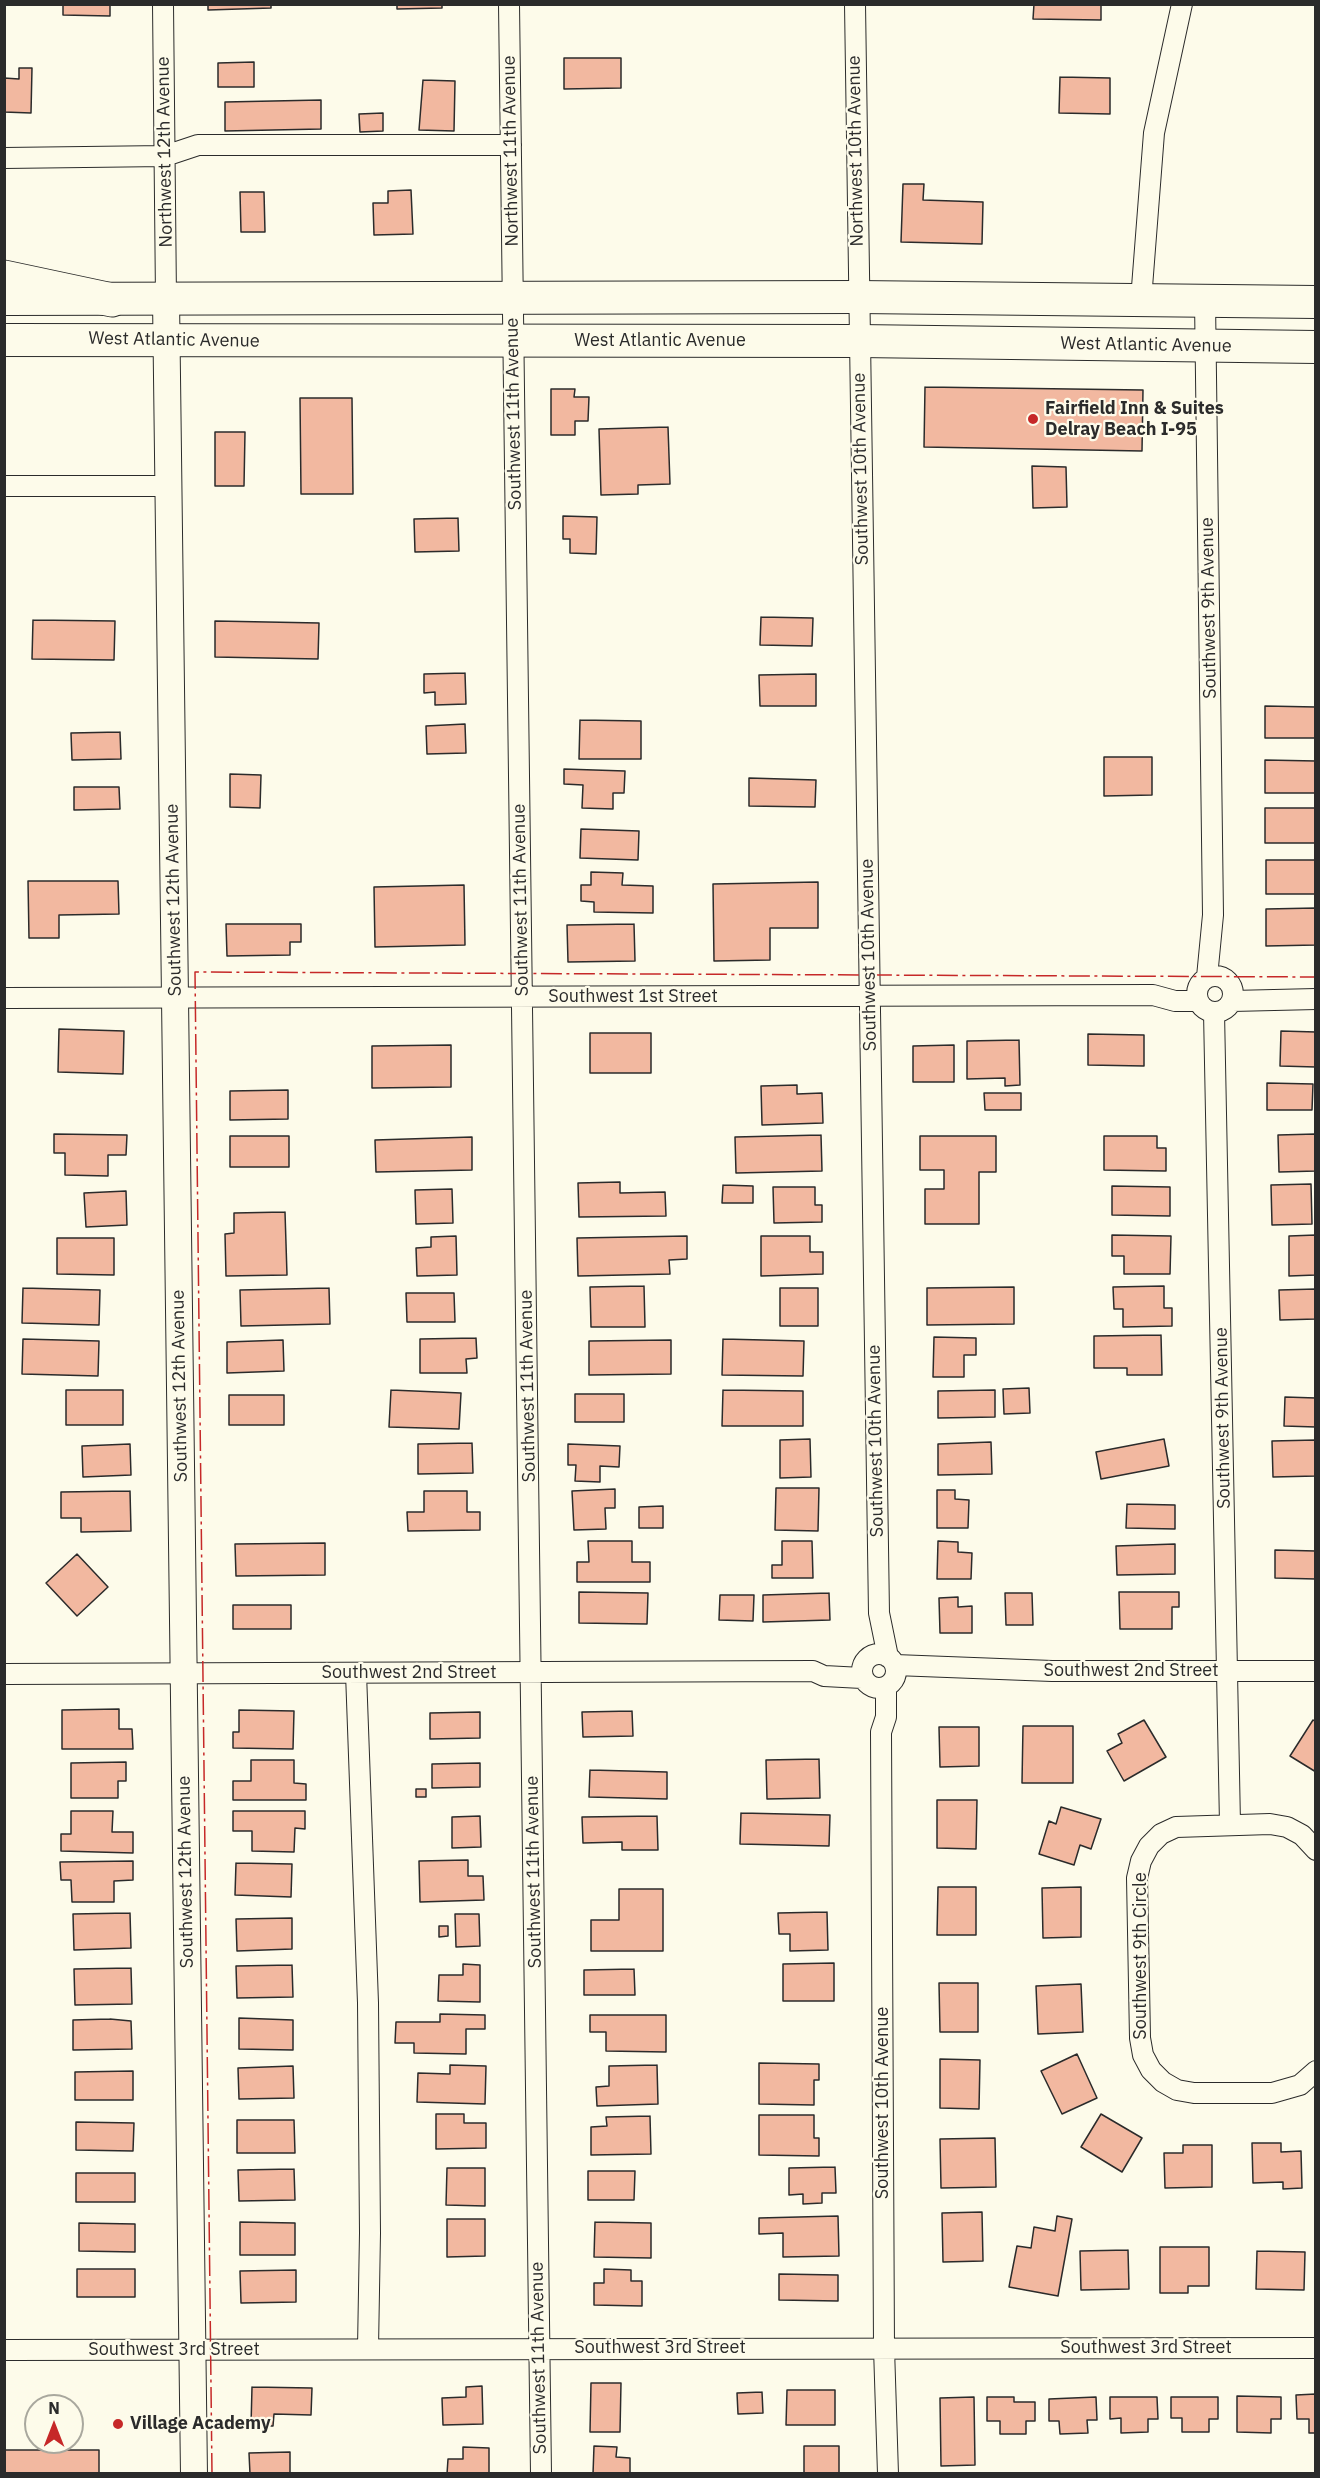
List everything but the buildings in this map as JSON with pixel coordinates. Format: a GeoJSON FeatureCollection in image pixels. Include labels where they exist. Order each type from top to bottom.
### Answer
{"type":"FeatureCollection","features":[{"type":"Feature","properties":{"kind":"highway"},"geometry":{"type":"LineString","coordinates":[[4,277],[112,300]]}},
{"type":"Feature","properties":{"kind":"main road"},"geometry":{"type":"LineString","coordinates":[[4,299],[858,297],[1316,302]]}},
{"type":"Feature","properties":{"kind":"main road","name":"West Atlantic Avenue"},"geometry":{"type":"LineString","coordinates":[[4,340],[859,341],[1316,347]]}},
{"type":"Feature","properties":{"kind":"street","name":"Northwest 12th Avenue"},"geometry":{"type":"LineString","coordinates":[[163,4],[166,299]]}},
{"type":"Feature","properties":{"kind":"street","name":"Northwest 11th Avenue"},"geometry":{"type":"LineString","coordinates":[[509,4],[512,298]]}},
{"type":"Feature","properties":{"kind":"street","name":"Northwest 10th Avenue"},"geometry":{"type":"LineString","coordinates":[[855,4],[858,297]]}},
{"type":"Feature","properties":{"kind":"street"},"geometry":{"type":"LineString","coordinates":[[1141,300],[1154,133],[1182,4]]}},
{"type":"Feature","properties":{"kind":"street"},"geometry":{"type":"LineString","coordinates":[[4,158],[165,156],[198,145],[511,145]]}},
{"type":"Feature","properties":{"kind":"street","name":"Southwest 10th Avenue"},"geometry":{"type":"LineString","coordinates":[[858,297],[879,1613],[876,1722],[881,1731],[884,2348],[888,2474]]}},
{"type":"Feature","properties":{"kind":"street","name":"Southwest 11th Avenue"},"geometry":{"type":"LineString","coordinates":[[512,298],[541,2474]]}},
{"type":"Feature","properties":{"kind":"street","name":"Southwest 12th Avenue"},"geometry":{"type":"LineString","coordinates":[[166,299],[194,2474]]}},
{"type":"Feature","properties":{"kind":"street","name":"Southwest 9th Avenue"},"geometry":{"type":"LineString","coordinates":[[1201,988],[1213,915],[1205,300]]}},
{"type":"Feature","properties":{"kind":"street"},"geometry":{"type":"LineString","coordinates":[[4,486],[170,486]]}},
{"type":"Feature","properties":{"kind":"street","name":"Southwest 9th Avenue"},"geometry":{"type":"LineString","coordinates":[[1213,915],[1230,990]]}},
{"type":"Feature","properties":{"kind":"street","name":"Southwest 1st Street"},"geometry":{"type":"LineString","coordinates":[[4,998],[1153,995],[1170,989],[1201,988],[1221,977],[1230,990],[1272,987],[1311,999]]}},
{"type":"Feature","properties":{"kind":"street"},"geometry":{"type":"LineString","coordinates":[[1201,988],[1202,1007],[1214,1012],[1222,1011],[1230,990]]}},
{"type":"Feature","properties":{"kind":"street","name":"Southwest 9th Avenue"},"geometry":{"type":"LineString","coordinates":[[1214,1012],[1230,1824]]}},
{"type":"Feature","properties":{"kind":"street","name":"Southwest 2nd Street"},"geometry":{"type":"LineString","coordinates":[[4,1674],[813,1671],[824,1676],[879,1671],[926,1677],[947,1668],[1316,1671]]}},
{"type":"Feature","properties":{"kind":"street"},"geometry":{"type":"LineString","coordinates":[[356,1673],[368,2003],[370,2233],[368,2348]]}},
{"type":"Feature","properties":{"kind":"street","name":"Southwest 9th Circle"},"geometry":{"type":"LineString","coordinates":[[1316,1850],[1302,1835],[1287,1827],[1270,1824],[1176,1827],[1161,1834],[1149,1846],[1140,1861],[1137,1878],[1140,2038],[1143,2055],[1150,2070],[1162,2082],[1178,2090],[1194,2093],[1272,2093],[1300,2085],[1316,2071]]}},
{"type":"Feature","properties":{"kind":"street","name":"Southwest 3rd Street"},"geometry":{"type":"LineString","coordinates":[[4,2350],[1316,2348]]}},
{"type":"Feature","properties":{"kind":"power"},"geometry":{"type":"LineString","coordinates":[[212,2474],[195,972],[1316,977]]}},
{"type":"Feature","properties":{"kind":"place","name":"Fairfield Inn & Suites Delray Beach I-95"},"geometry":{"type":"Point","coordinates":[1033,419]}},
{"type":"Feature","properties":{"kind":"place","name":"Village Academy"},"geometry":{"type":"Point","coordinates":[118,2424]}}]}
